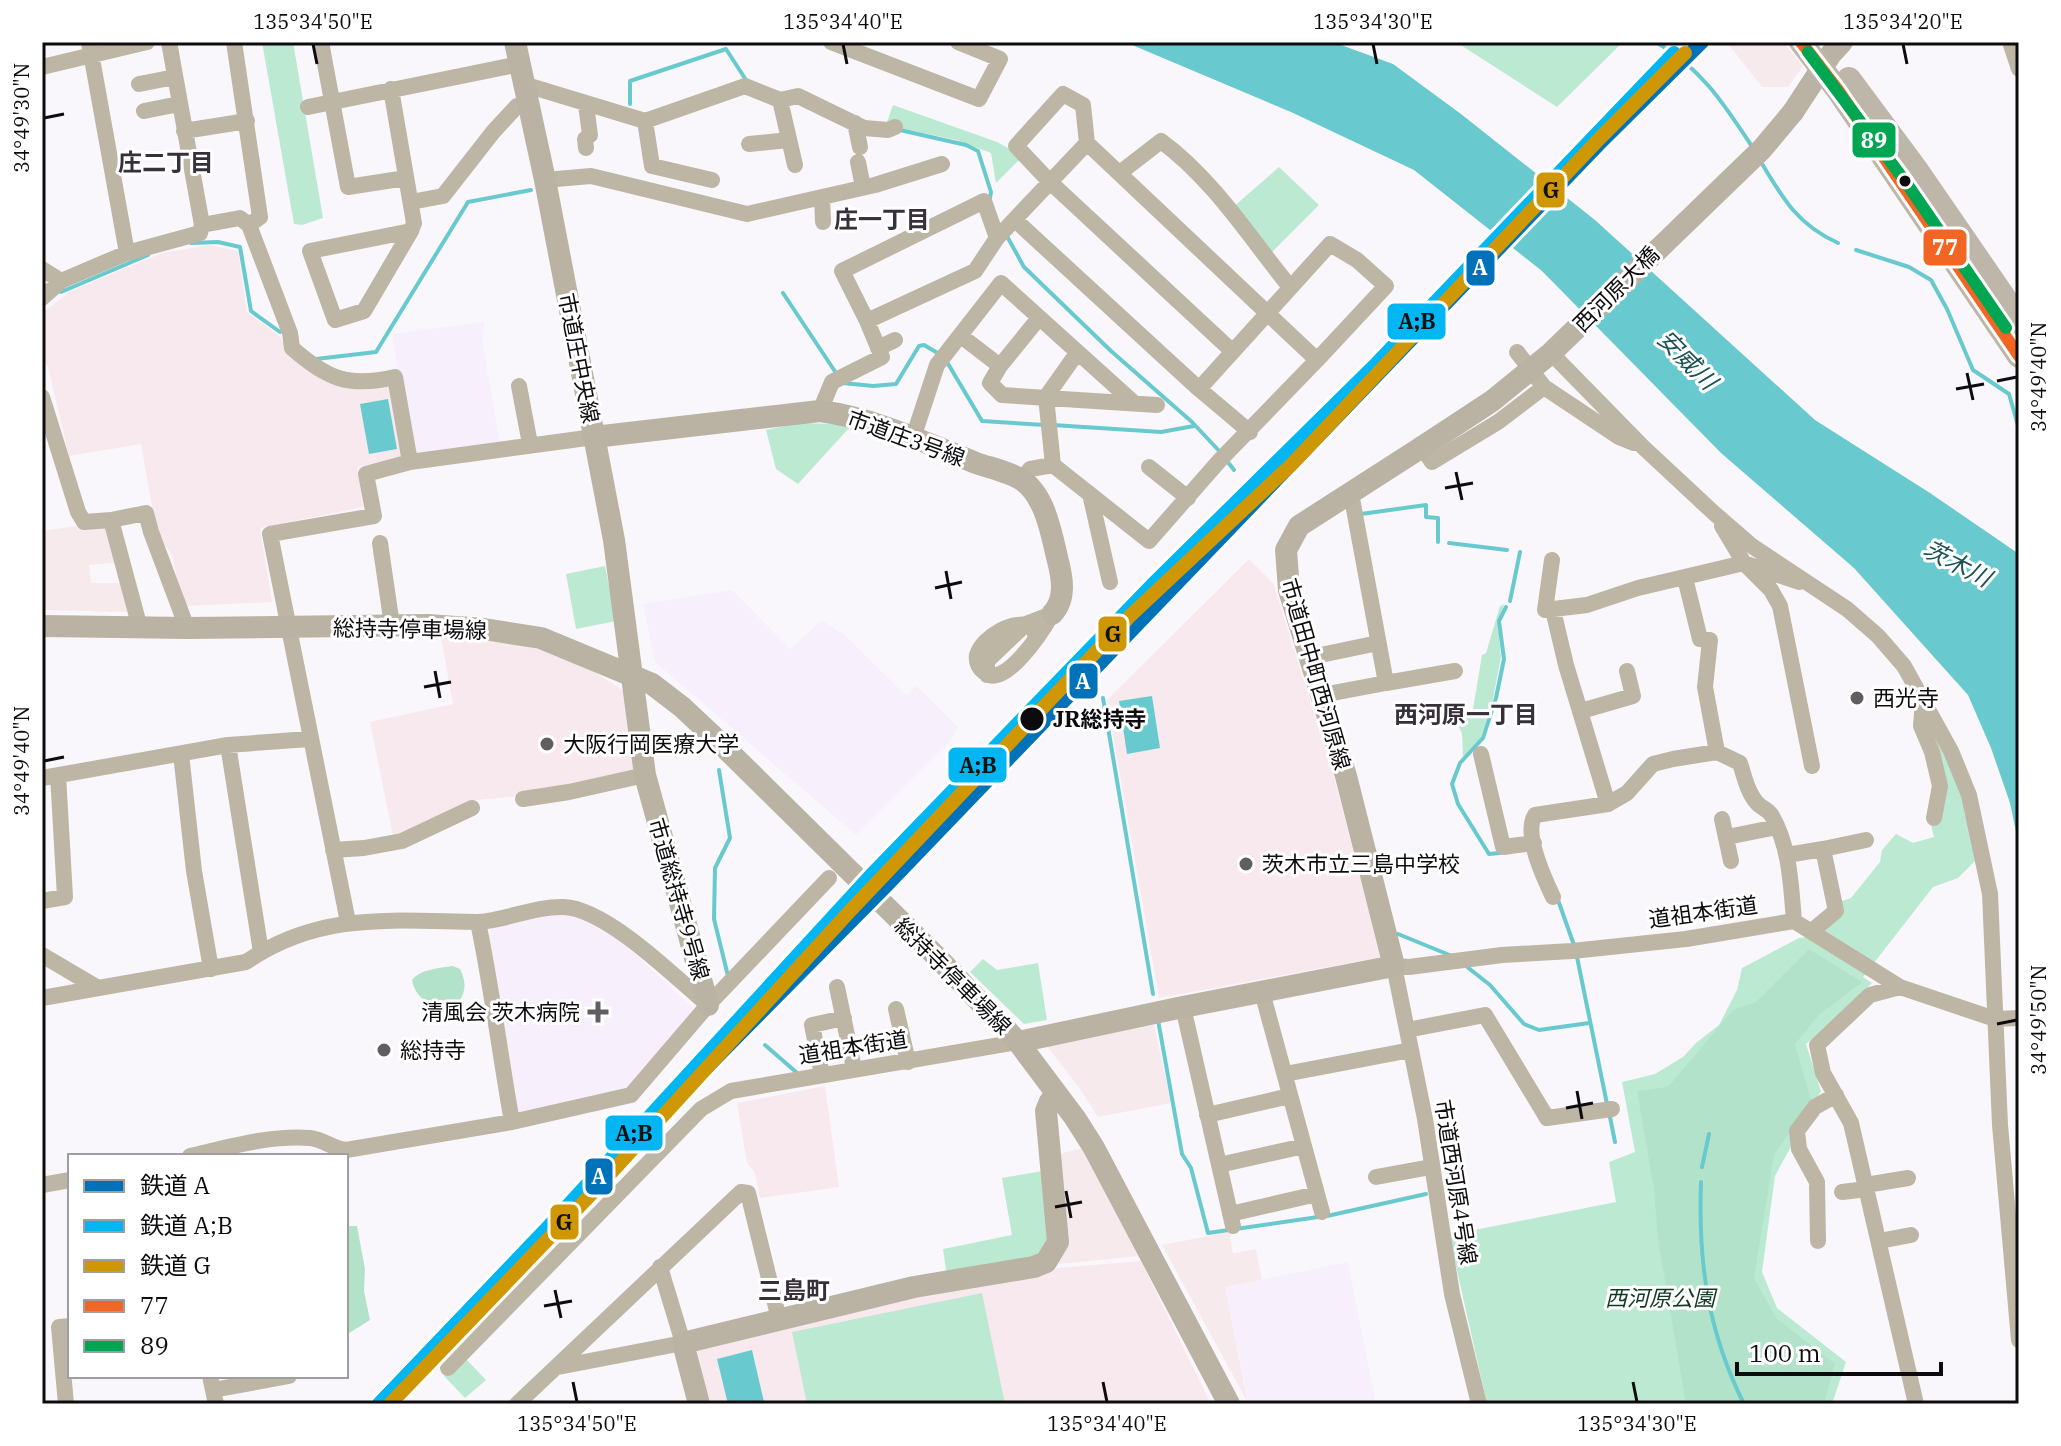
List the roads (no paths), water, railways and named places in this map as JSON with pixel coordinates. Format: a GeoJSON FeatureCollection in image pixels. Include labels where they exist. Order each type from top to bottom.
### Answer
{"type":"FeatureCollection","features":[{"type":"Feature","properties":{"kind":"main road"},"geometry":{"type":"LineString","coordinates":[[1801,42],[1829,52],[1918,172],[2019,319]]}},
{"type":"Feature","properties":{"kind":"main road"},"geometry":{"type":"LineString","coordinates":[[1829,52],[2019,356]]}},
{"type":"Feature","properties":{"kind":"street"},"geometry":{"type":"LineString","coordinates":[[42,67],[90,48],[147,42]]}},
{"type":"Feature","properties":{"kind":"street"},"geometry":{"type":"LineString","coordinates":[[42,298],[61,281],[127,253],[200,233],[202,225],[169,42]]}},
{"type":"Feature","properties":{"kind":"street"},"geometry":{"type":"LineString","coordinates":[[234,42],[260,217],[249,225]]}},
{"type":"Feature","properties":{"kind":"street"},"geometry":{"type":"LineString","coordinates":[[321,42],[348,187],[406,178]]}},
{"type":"Feature","properties":{"kind":"street"},"geometry":{"type":"LineString","coordinates":[[831,42],[979,99],[1000,59],[958,42]]}},
{"type":"Feature","properties":{"kind":"street"},"geometry":{"type":"LineString","coordinates":[[2010,42],[2019,69]]}},
{"type":"Feature","properties":{"kind":"street"},"geometry":{"type":"LineString","coordinates":[[90,48],[127,253]]}},
{"type":"Feature","properties":{"kind":"street","name":"西河原大橋"},"geometry":{"type":"LineString","coordinates":[[1422,447],[1492,401],[1551,353],[1762,149],[1793,112],[1829,52]]}},
{"type":"Feature","properties":{"kind":"street"},"geometry":{"type":"LineString","coordinates":[[308,107],[391,89],[522,73],[586,105],[645,121],[745,86],[780,100],[798,96],[864,128],[891,129]]}},
{"type":"Feature","properties":{"kind":"street"},"geometry":{"type":"LineString","coordinates":[[411,202],[443,196],[517,106],[522,73]]}},
{"type":"Feature","properties":{"kind":"street","name":"市道庄中央線"},"geometry":{"type":"LineString","coordinates":[[522,73],[614,540],[632,675]]}},
{"type":"Feature","properties":{"kind":"street"},"geometry":{"type":"LineString","coordinates":[[139,84],[175,77]]}},
{"type":"Feature","properties":{"kind":"street"},"geometry":{"type":"LineString","coordinates":[[391,89],[414,223],[411,231],[364,311],[335,320],[310,251],[411,231]]}},
{"type":"Feature","properties":{"kind":"street"},"geometry":{"type":"LineString","coordinates":[[1232,351],[1050,182],[1016,146],[1063,94],[1083,105],[1087,143],[1317,360]]}},
{"type":"Feature","properties":{"kind":"street"},"geometry":{"type":"LineString","coordinates":[[780,100],[795,165]]}},
{"type":"Feature","properties":{"kind":"street"},"geometry":{"type":"LineString","coordinates":[[144,111],[179,104]]}},
{"type":"Feature","properties":{"kind":"street"},"geometry":{"type":"LineString","coordinates":[[586,105],[590,135],[585,139],[586,148]]}},
{"type":"Feature","properties":{"kind":"street"},"geometry":{"type":"LineString","coordinates":[[184,131],[247,121]]}},
{"type":"Feature","properties":{"kind":"street"},"geometry":{"type":"LineString","coordinates":[[645,121],[652,166],[712,180]]}},
{"type":"Feature","properties":{"kind":"street"},"geometry":{"type":"LineString","coordinates":[[855,123],[863,187]]}},
{"type":"Feature","properties":{"kind":"street"},"geometry":{"type":"LineString","coordinates":[[749,144],[789,140]]}},
{"type":"Feature","properties":{"kind":"street"},"geometry":{"type":"LineString","coordinates":[[1121,172],[1161,141],[1179,154],[1203,179],[1290,287]]}},
{"type":"Feature","properties":{"kind":"street"},"geometry":{"type":"LineString","coordinates":[[867,321],[975,271],[997,238],[1087,143]]}},
{"type":"Feature","properties":{"kind":"street"},"geometry":{"type":"LineString","coordinates":[[545,180],[591,176],[747,214],[863,187],[942,164]]}},
{"type":"Feature","properties":{"kind":"street"},"geometry":{"type":"LineString","coordinates":[[822,197],[823,222]]}},
{"type":"Feature","properties":{"kind":"street"},"geometry":{"type":"LineString","coordinates":[[820,411],[840,378],[882,357],[842,271],[984,201],[997,238]]}},
{"type":"Feature","properties":{"kind":"street"},"geometry":{"type":"LineString","coordinates":[[202,225],[240,218],[249,225],[290,333],[292,348],[325,374],[343,381],[373,382],[395,377],[410,462]]}},
{"type":"Feature","properties":{"kind":"street"},"geometry":{"type":"LineString","coordinates":[[1015,220],[1250,432]]}},
{"type":"Feature","properties":{"kind":"street"},"geometry":{"type":"LineString","coordinates":[[1077,353],[1046,397],[1053,465],[1149,541],[1220,460],[1386,286],[1357,260],[1330,244],[1199,389]]}},
{"type":"Feature","properties":{"kind":"street"},"geometry":{"type":"LineString","coordinates":[[42,269],[61,281]]}},
{"type":"Feature","properties":{"kind":"street"},"geometry":{"type":"LineString","coordinates":[[913,438],[937,365],[1001,283],[1134,403]]}},
{"type":"Feature","properties":{"kind":"street"},"geometry":{"type":"LineString","coordinates":[[1039,318],[990,383],[1002,395],[1157,405]]}},
{"type":"Feature","properties":{"kind":"street"},"geometry":{"type":"LineString","coordinates":[[961,336],[1000,366]]}},
{"type":"Feature","properties":{"kind":"street"},"geometry":{"type":"LineString","coordinates":[[878,348],[895,340]]}},
{"type":"Feature","properties":{"kind":"street"},"geometry":{"type":"LineString","coordinates":[[1517,352],[1544,387],[1619,437],[1643,447]]}},
{"type":"Feature","properties":{"kind":"street"},"geometry":{"type":"LineString","coordinates":[[1551,353],[1643,447],[1715,514],[1752,546],[1847,609],[1878,636],[1904,666],[1951,751],[1969,795],[1981,846],[2005,1019],[2000,1125],[2019,1340]]}},
{"type":"Feature","properties":{"kind":"street"},"geometry":{"type":"LineString","coordinates":[[519,386],[530,444]]}},
{"type":"Feature","properties":{"kind":"street"},"geometry":{"type":"LineString","coordinates":[[1422,447],[1432,462],[1498,422],[1544,387]]}},
{"type":"Feature","properties":{"kind":"street"},"geometry":{"type":"LineString","coordinates":[[42,397],[78,512],[84,522],[146,513],[187,628]]}},
{"type":"Feature","properties":{"kind":"street","name":"市道庄3号線"},"geometry":{"type":"LineString","coordinates":[[594,437],[820,411],[846,414],[1022,481]]}},
{"type":"Feature","properties":{"kind":"street"},"geometry":{"type":"LineString","coordinates":[[348,922],[270,534],[374,516],[366,474],[410,462],[594,437]]}},
{"type":"Feature","properties":{"kind":"street","name":"市道田中町西河原線"},"geometry":{"type":"LineString","coordinates":[[1394,966],[1322,695],[1289,590],[1286,550],[1299,526],[1422,447]]}},
{"type":"Feature","properties":{"kind":"street"},"geometry":{"type":"LineString","coordinates":[[1052,614],[1026,624],[987,661],[987,675],[1004,674],[1036,638],[1052,614],[1061,599],[1063,588],[1058,560],[1045,513],[1022,481],[1030,469],[1053,465]]}},
{"type":"Feature","properties":{"kind":"street"},"geometry":{"type":"LineString","coordinates":[[1149,467],[1188,498]]}},
{"type":"Feature","properties":{"kind":"street"},"geometry":{"type":"LineString","coordinates":[[1351,493],[1386,683]]}},
{"type":"Feature","properties":{"kind":"street"},"geometry":{"type":"LineString","coordinates":[[1090,494],[1110,582]]}},
{"type":"Feature","properties":{"kind":"street"},"geometry":{"type":"LineString","coordinates":[[1715,514],[1744,563],[1771,590],[1780,606],[1812,766]]}},
{"type":"Feature","properties":{"kind":"street"},"geometry":{"type":"LineString","coordinates":[[111,520],[140,628]]}},
{"type":"Feature","properties":{"kind":"street"},"geometry":{"type":"LineString","coordinates":[[380,543],[392,625]]}},
{"type":"Feature","properties":{"kind":"street"},"geometry":{"type":"LineString","coordinates":[[1552,560],[1545,610],[1587,605],[1638,588],[1744,563],[1795,582],[1808,583]]}},
{"type":"Feature","properties":{"kind":"street"},"geometry":{"type":"LineString","coordinates":[[1685,578],[1700,639],[1710,640],[1705,687],[1717,752]]}},
{"type":"Feature","properties":{"kind":"street"},"geometry":{"type":"LineString","coordinates":[[1553,610],[1608,804]]}},
{"type":"Feature","properties":{"kind":"street"},"geometry":{"type":"LineString","coordinates":[[1026,624],[1033,627],[1036,638]]}},
{"type":"Feature","properties":{"kind":"street","name":"総持寺停車場線"},"geometry":{"type":"LineString","coordinates":[[42,626],[428,625],[484,629],[541,638],[652,684],[682,707],[936,956],[1018,1042],[1094,1148],[1229,1404]]}},
{"type":"Feature","properties":{"kind":"street"},"geometry":{"type":"LineString","coordinates":[[1311,657],[1378,643]]}},
{"type":"Feature","properties":{"kind":"street"},"geometry":{"type":"LineString","coordinates":[[1322,695],[1455,671]]}},
{"type":"Feature","properties":{"kind":"street"},"geometry":{"type":"LineString","coordinates":[[1581,711],[1633,696],[1627,671]]}},
{"type":"Feature","properties":{"kind":"street","name":"市道総持寺9号線"},"geometry":{"type":"LineString","coordinates":[[512,1122],[631,1095],[708,1005],[645,775],[632,675]]}},
{"type":"Feature","properties":{"kind":"street"},"geometry":{"type":"LineString","coordinates":[[1923,698],[1921,726],[1932,752],[1940,786],[1934,818]]}},
{"type":"Feature","properties":{"kind":"street"},"geometry":{"type":"LineString","coordinates":[[42,901],[65,897],[50,776],[228,745],[309,739]]}},
{"type":"Feature","properties":{"kind":"street"},"geometry":{"type":"LineString","coordinates":[[228,745],[261,952]]}},
{"type":"Feature","properties":{"kind":"street"},"geometry":{"type":"LineString","coordinates":[[1553,897],[1542,873],[1534,843],[1532,818],[1538,813],[1608,804],[1627,793],[1653,764],[1717,752],[1740,763],[1748,787],[1758,804],[1768,810],[1777,827],[1787,855],[1794,921],[1900,987],[2005,1019]]}},
{"type":"Feature","properties":{"kind":"street"},"geometry":{"type":"LineString","coordinates":[[181,754],[194,871],[211,969]]}},
{"type":"Feature","properties":{"kind":"street"},"geometry":{"type":"LineString","coordinates":[[1481,754],[1503,847],[1534,843]]}},
{"type":"Feature","properties":{"kind":"street"},"geometry":{"type":"LineString","coordinates":[[523,799],[645,775]]}},
{"type":"Feature","properties":{"kind":"street"},"geometry":{"type":"LineString","coordinates":[[333,850],[402,841],[472,808]]}},
{"type":"Feature","properties":{"kind":"street"},"geometry":{"type":"LineString","coordinates":[[1722,819],[1731,861]]}},
{"type":"Feature","properties":{"kind":"street"},"geometry":{"type":"LineString","coordinates":[[1727,837],[1777,827]]}},
{"type":"Feature","properties":{"kind":"street"},"geometry":{"type":"LineString","coordinates":[[1787,855],[1866,840]]}},
{"type":"Feature","properties":{"kind":"street"},"geometry":{"type":"LineString","coordinates":[[1812,931],[1836,911],[1823,849]]}},
{"type":"Feature","properties":{"kind":"street"},"geometry":{"type":"LineString","coordinates":[[42,998],[246,962],[293,937],[348,922],[478,922],[567,907],[613,927],[708,1005],[829,878]]}},
{"type":"Feature","properties":{"kind":"street","name":"道祖本街道"},"geometry":{"type":"LineString","coordinates":[[1394,966],[1686,939],[1794,921]]}},
{"type":"Feature","properties":{"kind":"street"},"geometry":{"type":"LineString","coordinates":[[198,1154],[234,1145],[314,1138],[346,1150],[512,1122],[478,922]]}},
{"type":"Feature","properties":{"kind":"street"},"geometry":{"type":"LineString","coordinates":[[42,955],[98,988]]}},
{"type":"Feature","properties":{"kind":"street"},"geometry":{"type":"LineString","coordinates":[[1018,1042],[1394,966]]}},
{"type":"Feature","properties":{"kind":"street","name":"市道西河原4号線"},"geometry":{"type":"LineString","coordinates":[[1394,966],[1425,1119],[1452,1294],[1479,1404]]}},
{"type":"Feature","properties":{"kind":"street"},"geometry":{"type":"LineString","coordinates":[[837,987],[854,1069]]}},
{"type":"Feature","properties":{"kind":"street"},"geometry":{"type":"LineString","coordinates":[[1900,987],[1870,995],[1817,1045],[1823,1073],[1851,1123],[1916,1404]]}},
{"type":"Feature","properties":{"kind":"street"},"geometry":{"type":"LineString","coordinates":[[1262,992],[1322,1212]]}},
{"type":"Feature","properties":{"kind":"street"},"geometry":{"type":"LineString","coordinates":[[1183,1007],[1231,1220],[1317,1194]]}},
{"type":"Feature","properties":{"kind":"street"},"geometry":{"type":"LineString","coordinates":[[896,1009],[908,1062]]}},
{"type":"Feature","properties":{"kind":"street"},"geometry":{"type":"LineString","coordinates":[[1407,1030],[1485,1015],[1547,1118],[1612,1109]]}},
{"type":"Feature","properties":{"kind":"street"},"geometry":{"type":"LineString","coordinates":[[822,1075],[812,1025],[844,1018]]}},
{"type":"Feature","properties":{"kind":"street","name":"道祖本街道"},"geometry":{"type":"LineString","coordinates":[[448,1368],[701,1109],[731,1091],[1018,1042]]}},
{"type":"Feature","properties":{"kind":"street"},"geometry":{"type":"LineString","coordinates":[[1285,1074],[1411,1050]]}},
{"type":"Feature","properties":{"kind":"street"},"geometry":{"type":"LineString","coordinates":[[1818,1241],[1817,1182],[1799,1149],[1797,1131],[1815,1107],[1836,1095]]}},
{"type":"Feature","properties":{"kind":"street"},"geometry":{"type":"LineString","coordinates":[[1207,1115],[1290,1096]]}},
{"type":"Feature","properties":{"kind":"street"},"geometry":{"type":"LineString","coordinates":[[557,1367],[683,1343],[914,1287],[1034,1267],[1046,1262],[1058,1242],[1046,1111],[1050,1101],[1059,1097]]}},
{"type":"Feature","properties":{"kind":"street"},"geometry":{"type":"LineString","coordinates":[[1219,1165],[1304,1146]]}},
{"type":"Feature","properties":{"kind":"street"},"geometry":{"type":"LineString","coordinates":[[1376,1177],[1431,1167]]}},
{"type":"Feature","properties":{"kind":"street"},"geometry":{"type":"LineString","coordinates":[[1842,1192],[1908,1178]]}},
{"type":"Feature","properties":{"kind":"street"},"geometry":{"type":"LineString","coordinates":[[42,1185],[68,1180]]}},
{"type":"Feature","properties":{"kind":"street"},"geometry":{"type":"LineString","coordinates":[[517,1404],[741,1192],[748,1193],[779,1319]]}},
{"type":"Feature","properties":{"kind":"street"},"geometry":{"type":"LineString","coordinates":[[1879,1241],[1911,1235]]}},
{"type":"Feature","properties":{"kind":"street"},"geometry":{"type":"LineString","coordinates":[[660,1267],[699,1404]]}},
{"type":"Feature","properties":{"kind":"street"},"geometry":{"type":"LineString","coordinates":[[66,1404],[67,1371],[59,1327],[68,1326]]}},
{"type":"Feature","properties":{"kind":"street"},"geometry":{"type":"LineString","coordinates":[[213,1390],[278,1378]]}},
{"type":"Feature","properties":{"kind":"water"},"geometry":{"type":"Polygon","coordinates":[[[1125,42],[1333,42],[1393,64],[1595,220],[1815,420],[2019,554],[2019,637],[2016,636],[2019,648],[2019,846],[2010,803],[1968,695],[1854,568],[1721,453],[1542,271],[1414,170],[1291,112],[1125,42]]]}},
{"type":"Feature","properties":{"kind":"water"},"geometry":{"type":"Polygon","coordinates":[[[388,399],[397,449],[369,454],[360,404],[388,399]]]}},
{"type":"Feature","properties":{"kind":"water"},"geometry":{"type":"Polygon","coordinates":[[[1152,696],[1160,748],[1127,754],[1119,701],[1152,696]]]}},
{"type":"Feature","properties":{"kind":"water"},"geometry":{"type":"Polygon","coordinates":[[[752,1350],[764,1402],[728,1404],[717,1359],[752,1350]]]}},
{"type":"Feature","properties":{"kind":"waterway"},"geometry":{"type":"LineString","coordinates":[[1656,42],[1699,76],[1722,102],[1753,148]]}},
{"type":"Feature","properties":{"kind":"waterway"},"geometry":{"type":"LineString","coordinates":[[630,104],[630,81],[726,49],[746,80]]}},
{"type":"Feature","properties":{"kind":"waterway"},"geometry":{"type":"LineString","coordinates":[[900,130],[966,145],[978,151],[991,192],[990,198]]}},
{"type":"Feature","properties":{"kind":"waterway"},"geometry":{"type":"LineString","coordinates":[[1761,162],[1793,210],[1812,228],[1838,243]]}},
{"type":"Feature","properties":{"kind":"waterway"},"geometry":{"type":"LineString","coordinates":[[316,359],[376,352],[468,202],[531,190]]}},
{"type":"Feature","properties":{"kind":"waterway"},"geometry":{"type":"LineString","coordinates":[[1008,238],[1024,267],[1111,351],[1192,422],[1222,454]]}},
{"type":"Feature","properties":{"kind":"waterway"},"geometry":{"type":"LineString","coordinates":[[191,243],[218,242],[240,247],[251,311],[280,332]]}},
{"type":"Feature","properties":{"kind":"waterway"},"geometry":{"type":"LineString","coordinates":[[1856,250],[1909,267],[1931,280],[1973,370],[2009,394],[2019,429]]}},
{"type":"Feature","properties":{"kind":"waterway"},"geometry":{"type":"LineString","coordinates":[[61,292],[148,255]]}},
{"type":"Feature","properties":{"kind":"waterway"},"geometry":{"type":"LineString","coordinates":[[783,293],[838,376]]}},
{"type":"Feature","properties":{"kind":"waterway"},"geometry":{"type":"LineString","coordinates":[[843,383],[873,386],[896,384],[919,346],[924,345],[941,355]]}},
{"type":"Feature","properties":{"kind":"waterway"},"geometry":{"type":"LineString","coordinates":[[947,362],[982,421],[1045,425]]}},
{"type":"Feature","properties":{"kind":"waterway"},"geometry":{"type":"LineString","coordinates":[[1053,425],[1161,432],[1194,426]]}},
{"type":"Feature","properties":{"kind":"waterway"},"geometry":{"type":"LineString","coordinates":[[1227,461],[1234,470]]}},
{"type":"Feature","properties":{"kind":"waterway"},"geometry":{"type":"LineString","coordinates":[[1361,514],[1426,505],[1426,517],[1438,518],[1438,542]]}},
{"type":"Feature","properties":{"kind":"waterway"},"geometry":{"type":"LineString","coordinates":[[1449,543],[1507,550]]}},
{"type":"Feature","properties":{"kind":"waterway"},"geometry":{"type":"LineString","coordinates":[[1510,601],[1520,552]]}},
{"type":"Feature","properties":{"kind":"waterway"},"geometry":{"type":"LineString","coordinates":[[1500,853],[1489,854],[1458,804],[1452,784],[1460,763],[1483,738],[1496,698],[1504,659],[1499,621],[1506,607]]}},
{"type":"Feature","properties":{"kind":"waterway"},"geometry":{"type":"LineString","coordinates":[[1103,698],[1153,994]]}},
{"type":"Feature","properties":{"kind":"waterway"},"geometry":{"type":"LineString","coordinates":[[719,770],[730,838],[715,868],[714,919],[728,976]]}},
{"type":"Feature","properties":{"kind":"waterway"},"geometry":{"type":"LineString","coordinates":[[1558,900],[1575,948]]}},
{"type":"Feature","properties":{"kind":"waterway"},"geometry":{"type":"LineString","coordinates":[[1398,934],[1452,956]]}},
{"type":"Feature","properties":{"kind":"waterway"},"geometry":{"type":"LineString","coordinates":[[1577,957],[1607,1104]]}},
{"type":"Feature","properties":{"kind":"waterway"},"geometry":{"type":"LineString","coordinates":[[1466,966],[1490,985],[1524,1024],[1539,1030],[1589,1023]]}},
{"type":"Feature","properties":{"kind":"waterway"},"geometry":{"type":"LineString","coordinates":[[1158,1020],[1182,1154],[1191,1168],[1208,1233],[1318,1217]]}},
{"type":"Feature","properties":{"kind":"waterway"},"geometry":{"type":"LineString","coordinates":[[765,1045],[796,1072]]}},
{"type":"Feature","properties":{"kind":"waterway"},"geometry":{"type":"LineString","coordinates":[[1609,1112],[1615,1142]]}},
{"type":"Feature","properties":{"kind":"waterway"},"geometry":{"type":"LineString","coordinates":[[1702,1167],[1709,1134]]}},
{"type":"Feature","properties":{"kind":"waterway"},"geometry":{"type":"LineString","coordinates":[[1701,1182],[1701,1241],[1708,1296],[1722,1350],[1744,1404]]}},
{"type":"Feature","properties":{"kind":"waterway"},"geometry":{"type":"LineString","coordinates":[[1327,1216],[1426,1194]]}},
{"type":"Feature","properties":{"kind":"rail line","name":"A"},"geometry":{"type":"LineString","coordinates":[[379,1404],[888,884],[1603,140],[1702,42]]}},
{"type":"Feature","properties":{"kind":"rail line","name":"A;B"},"geometry":{"type":"LineString","coordinates":[[379,1404],[548,1227],[874,872],[1152,585],[1375,365],[1674,53]]}},
{"type":"Feature","properties":{"kind":"rail line","name":"G"},"geometry":{"type":"LineString","coordinates":[[390,1404],[598,1187],[849,912],[1131,615],[1291,465],[1600,138],[1685,53]]}},
{"type":"Feature","properties":{"kind":"place","name":"西光寺"},"geometry":{"type":"Point","coordinates":[1857,698]}},
{"type":"Feature","properties":{"kind":"place","name":"JR総持寺"},"geometry":{"type":"Point","coordinates":[1032,719]}},
{"type":"Feature","properties":{"kind":"place","name":"大阪行岡医療大学"},"geometry":{"type":"Point","coordinates":[547,744]}},
{"type":"Feature","properties":{"kind":"place","name":"茨木市立三島中学校"},"geometry":{"type":"Point","coordinates":[1246,864]}},
{"type":"Feature","properties":{"kind":"place","name":"清風会 茨木病院"},"geometry":{"type":"Point","coordinates":[598,1012]}},
{"type":"Feature","properties":{"kind":"place","name":"総持寺"},"geometry":{"type":"Point","coordinates":[384,1050]}},
{"type":"Feature","properties":{"kind":"district","name":"庄二丁目"},"geometry":{"type":"Point","coordinates":[166,163]}},
{"type":"Feature","properties":{"kind":"district","name":"庄一丁目"},"geometry":{"type":"Point","coordinates":[882,220]}},
{"type":"Feature","properties":{"kind":"district","name":"西河原一丁目"},"geometry":{"type":"Point","coordinates":[1466,715]}},
{"type":"Feature","properties":{"kind":"district","name":"三島町"},"geometry":{"type":"Point","coordinates":[794,1291]}},
{"type":"Feature","properties":{"kind":"water label","name":"安威川"},"geometry":{"type":"Point","coordinates":[1687,360]}},
{"type":"Feature","properties":{"kind":"water label","name":"茨木川"},"geometry":{"type":"Point","coordinates":[1957,564]}},
{"type":"Feature","properties":{"kind":"park label","name":"西河原公園"},"geometry":{"type":"Point","coordinates":[1660,1298]}}]}
